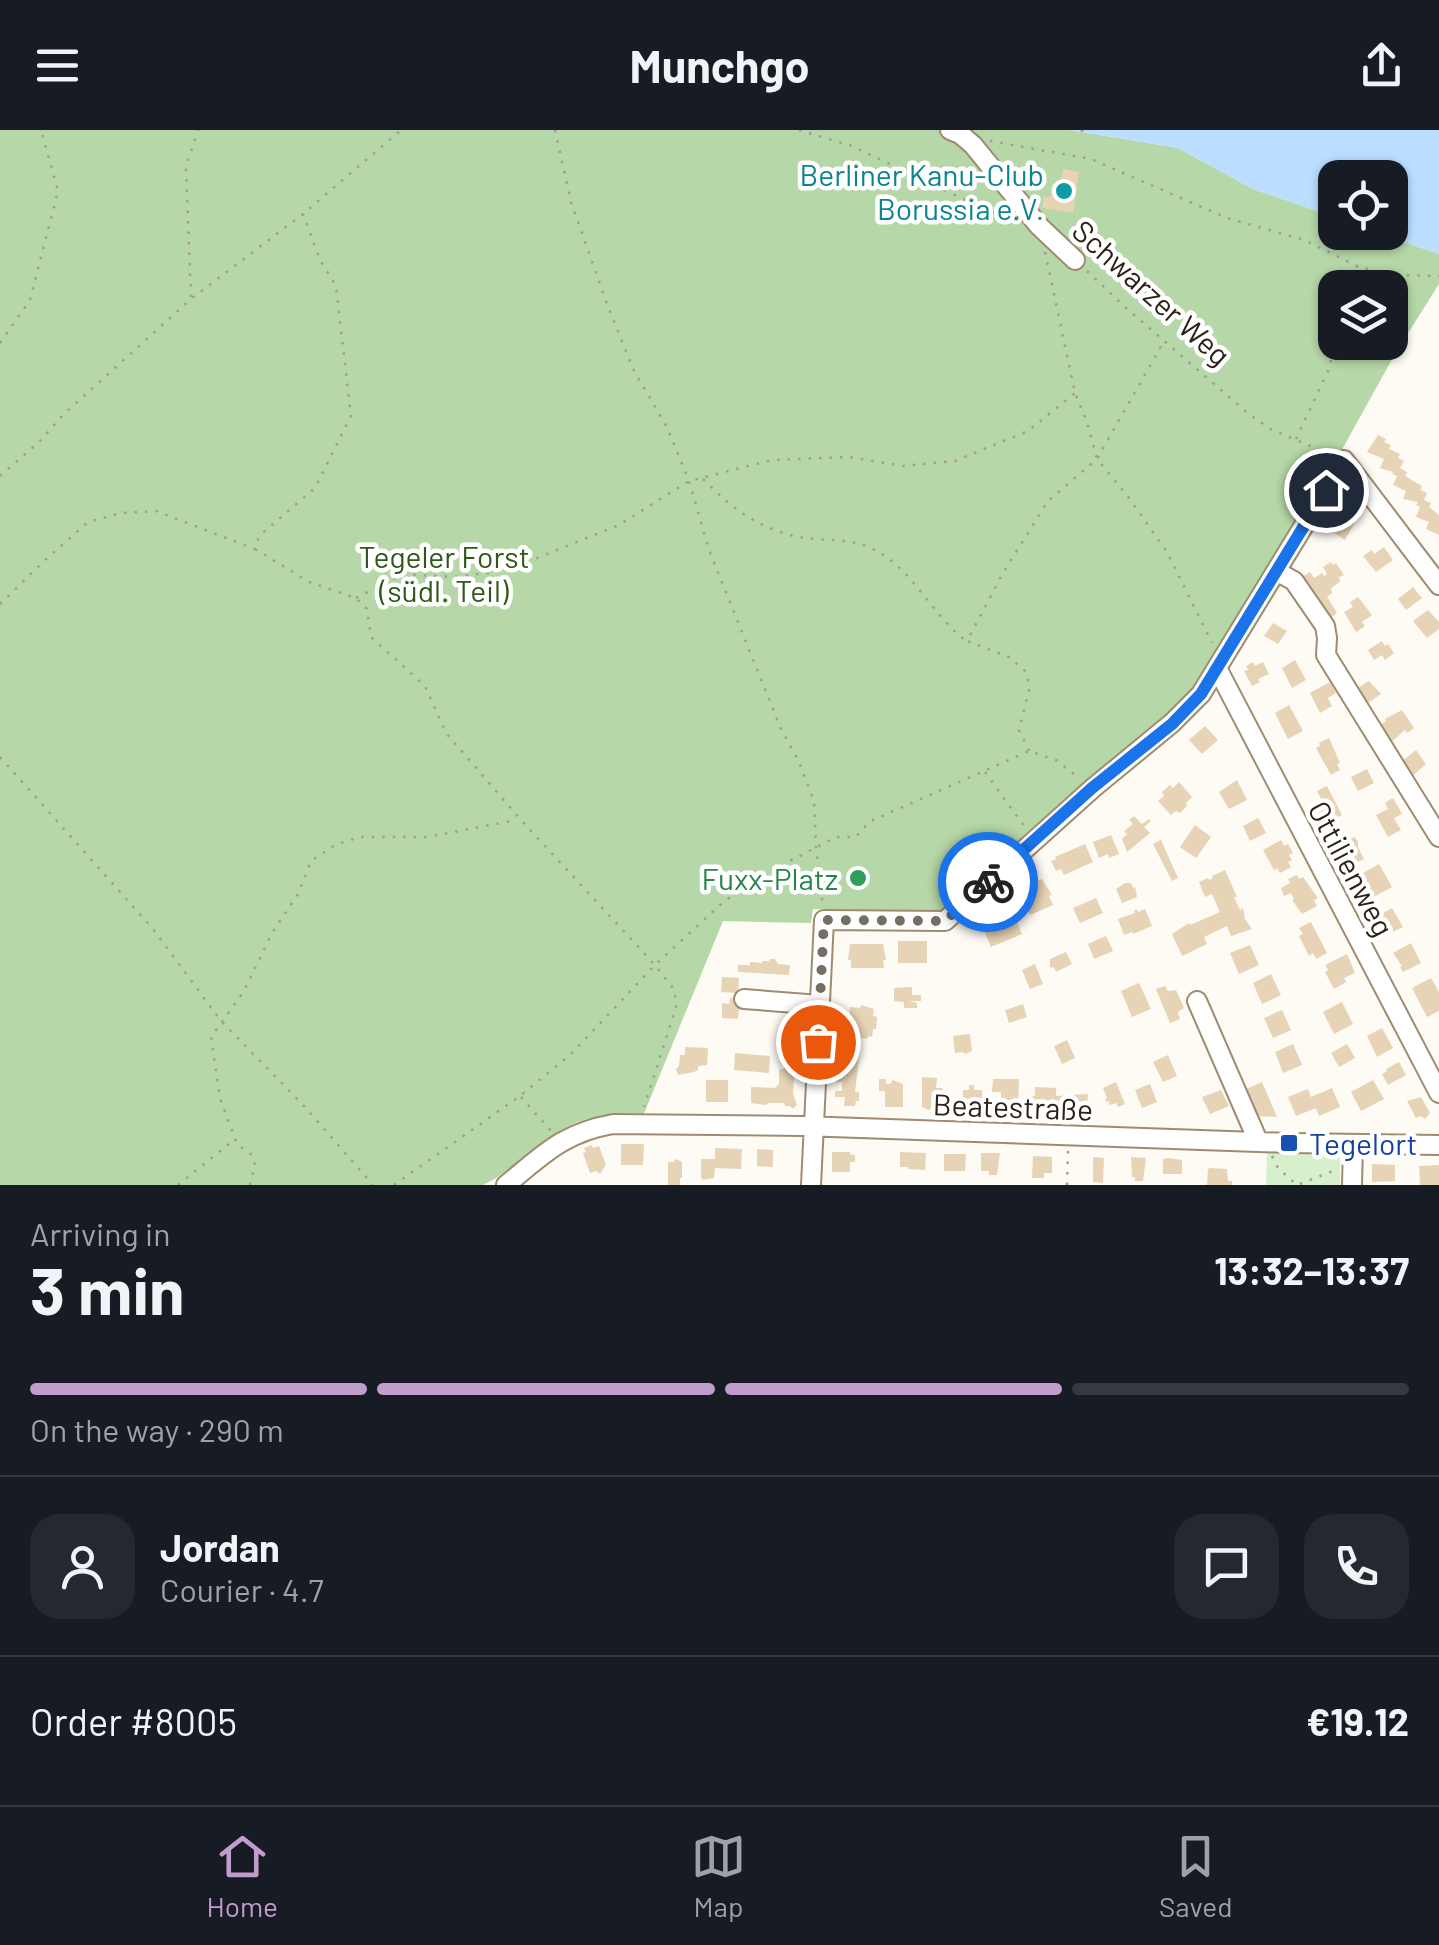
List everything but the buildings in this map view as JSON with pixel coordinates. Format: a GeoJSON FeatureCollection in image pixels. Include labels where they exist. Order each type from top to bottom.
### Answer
{"type":"FeatureCollection","features":[{"type":"Feature","properties":{"kind":"street","name":"Schwarzer Weg"},"geometry":{"type":"LineString","coordinates":[[950,130],[973,146],[1039,226],[1075,260]]}},
{"type":"Feature","properties":{"kind":"street"},"geometry":{"type":"LineString","coordinates":[[811,1185],[824,920],[945,921],[1092,788],[1172,724],[1201,694],[1344,460],[1439,584]]}},
{"type":"Feature","properties":{"kind":"street"},"geometry":{"type":"LineString","coordinates":[[1276,570],[1298,585],[1325,626],[1326,656],[1439,837]]}},
{"type":"Feature","properties":{"kind":"street","name":"Ottilienweg"},"geometry":{"type":"LineString","coordinates":[[1217,668],[1439,1093]]}},
{"type":"Feature","properties":{"kind":"street"},"geometry":{"type":"LineString","coordinates":[[744,999],[820,1005]]}},
{"type":"Feature","properties":{"kind":"street"},"geometry":{"type":"LineString","coordinates":[[1197,1002],[1261,1142]]}},
{"type":"Feature","properties":{"kind":"street","name":"Beatestraße"},"geometry":{"type":"LineString","coordinates":[[506,1185],[562,1140],[585,1129],[613,1124],[814,1126],[1439,1145]]}},
{"type":"Feature","properties":{"kind":"street"},"geometry":{"type":"LineString","coordinates":[[1352,1176],[1353,1144]]}},
{"type":"Feature","properties":{"kind":"path"},"geometry":{"type":"LineString","coordinates":[[0,343],[30,300],[58,191],[41,130]]}},
{"type":"Feature","properties":{"kind":"path"},"geometry":{"type":"LineString","coordinates":[[191,299],[186,167],[198,130]]}},
{"type":"Feature","properties":{"kind":"path"},"geometry":{"type":"LineString","coordinates":[[0,476],[191,299],[303,214],[401,130]]}},
{"type":"Feature","properties":{"kind":"path"},"geometry":{"type":"LineString","coordinates":[[555,130],[571,202],[607,304],[690,481],[709,550],[814,801],[824,920]]}},
{"type":"Feature","properties":{"kind":"path"},"geometry":{"type":"LineString","coordinates":[[799,130],[852,146],[1007,220],[1039,226],[1075,393],[1097,459],[1167,552],[1216,650],[1217,668]]}},
{"type":"Feature","properties":{"kind":"path"},"geometry":{"type":"LineString","coordinates":[[984,140],[1091,158],[1227,218],[1304,240],[1357,266],[1392,275],[1439,276]]}},
{"type":"Feature","properties":{"kind":"path"},"geometry":{"type":"LineString","coordinates":[[254,549],[259,536],[315,488],[352,416],[336,286],[320,260],[303,214]]}},
{"type":"Feature","properties":{"kind":"path","name":"Schwarzer Weg"},"geometry":{"type":"LineString","coordinates":[[1075,260],[1250,415],[1272,430],[1344,460]]}},
{"type":"Feature","properties":{"kind":"path"},"geometry":{"type":"LineString","coordinates":[[1356,270],[1357,266]]}},
{"type":"Feature","properties":{"kind":"path"},"geometry":{"type":"LineString","coordinates":[[966,641],[1048,501],[1097,459],[1164,341]]}},
{"type":"Feature","properties":{"kind":"path"},"geometry":{"type":"LineString","coordinates":[[1296,441],[1331,360]]}},
{"type":"Feature","properties":{"kind":"path"},"geometry":{"type":"LineString","coordinates":[[356,598],[403,574],[452,577],[505,571],[618,525],[690,481],[772,460],[849,456],[903,466],[955,461],[1028,430],[1075,393]]}},
{"type":"Feature","properties":{"kind":"path"},"geometry":{"type":"LineString","coordinates":[[703,478],[729,506],[751,519],[794,536],[868,546],[892,560],[952,630],[966,641],[1009,657],[1024,671],[1030,686],[1019,730],[1029,751]]}},
{"type":"Feature","properties":{"kind":"path"},"geometry":{"type":"LineString","coordinates":[[0,604],[88,522],[121,513],[156,511],[254,549],[309,582],[356,598],[367,608],[371,638],[424,686],[446,733],[673,988],[678,1004],[640,1123]]}},
{"type":"Feature","properties":{"kind":"path"},"geometry":{"type":"LineString","coordinates":[[394,1185],[520,1096],[572,1053],[656,965],[750,882],[816,846],[836,838],[856,838],[869,822],[1029,751],[1056,760],[1092,788]]}},
{"type":"Feature","properties":{"kind":"path"},"geometry":{"type":"LineString","coordinates":[[0,757],[153,929],[221,1021],[305,1107],[373,1185]]}},
{"type":"Feature","properties":{"kind":"path"},"geometry":{"type":"LineString","coordinates":[[984,771],[1034,840]]}},
{"type":"Feature","properties":{"kind":"path"},"geometry":{"type":"LineString","coordinates":[[250,1185],[256,1165],[252,1155],[236,1144],[220,1098],[211,1037],[244,991],[272,932],[298,894],[311,860],[335,845],[360,837],[427,838],[520,819]]}},
{"type":"Feature","properties":{"kind":"path"},"geometry":{"type":"LineString","coordinates":[[520,1096],[562,1140]]}},
{"type":"Feature","properties":{"kind":"path"},"geometry":{"type":"LineString","coordinates":[[1067,1185],[1068,1135]]}},
{"type":"Feature","properties":{"kind":"path"},"geometry":{"type":"LineString","coordinates":[[178,1185],[235,1139]]}},
{"type":"Feature","properties":{"kind":"path"},"geometry":{"type":"LineString","coordinates":[[1261,1142],[1278,1168],[1297,1185],[1327,1172],[1352,1176]]}},
{"type":"Feature","properties":{"kind":"green space","name":"Tegeler Forst (südl. Teil)"},"geometry":{"type":"Polygon","coordinates":[[[0,130],[1070,130],[1178,148],[1253,189],[1318,211],[1318,250],[1408,250],[1408,243],[1439,254],[1439,284],[1408,333],[1408,270],[1318,270],[1318,360],[1392,360],[1339,455],[1195,691],[944,914],[813,909],[811,923],[723,921],[643,1116],[578,1122],[483,1185],[0,1185],[0,130]]]}},
{"type":"Feature","properties":{"kind":"green space"},"geometry":{"type":"Polygon","coordinates":[[[1267,1153],[1340,1154],[1340,1185],[1266,1185],[1267,1153]]]}},
{"type":"Feature","properties":{"kind":"water"},"geometry":{"type":"Polygon","coordinates":[[[1070,130],[1439,130],[1439,254],[1408,243],[1408,160],[1318,160],[1318,211],[1253,189],[1178,148],[1070,130]]]}},
{"type":"Feature","properties":{"kind":"way so far"},"geometry":{"type":"LineString","coordinates":[[818,1042],[824,920],[945,921],[988,882]]}},
{"type":"Feature","properties":{"kind":"place","name":"Berliner Kanu-Club Borussia e.V."},"geometry":{"type":"Point","coordinates":[1064,191]}},
{"type":"Feature","properties":{"kind":"place","name":"Fuxx-Platz"},"geometry":{"type":"Point","coordinates":[858,878]}},
{"type":"Feature","properties":{"kind":"place","name":"Tegelort"},"geometry":{"type":"Point","coordinates":[1289,1143]}},
{"type":"Feature","properties":{"kind":"route"},"geometry":{"type":"LineString","coordinates":[[988,882],[1092,788],[1172,724],[1201,694],[1326,490]]}}]}
